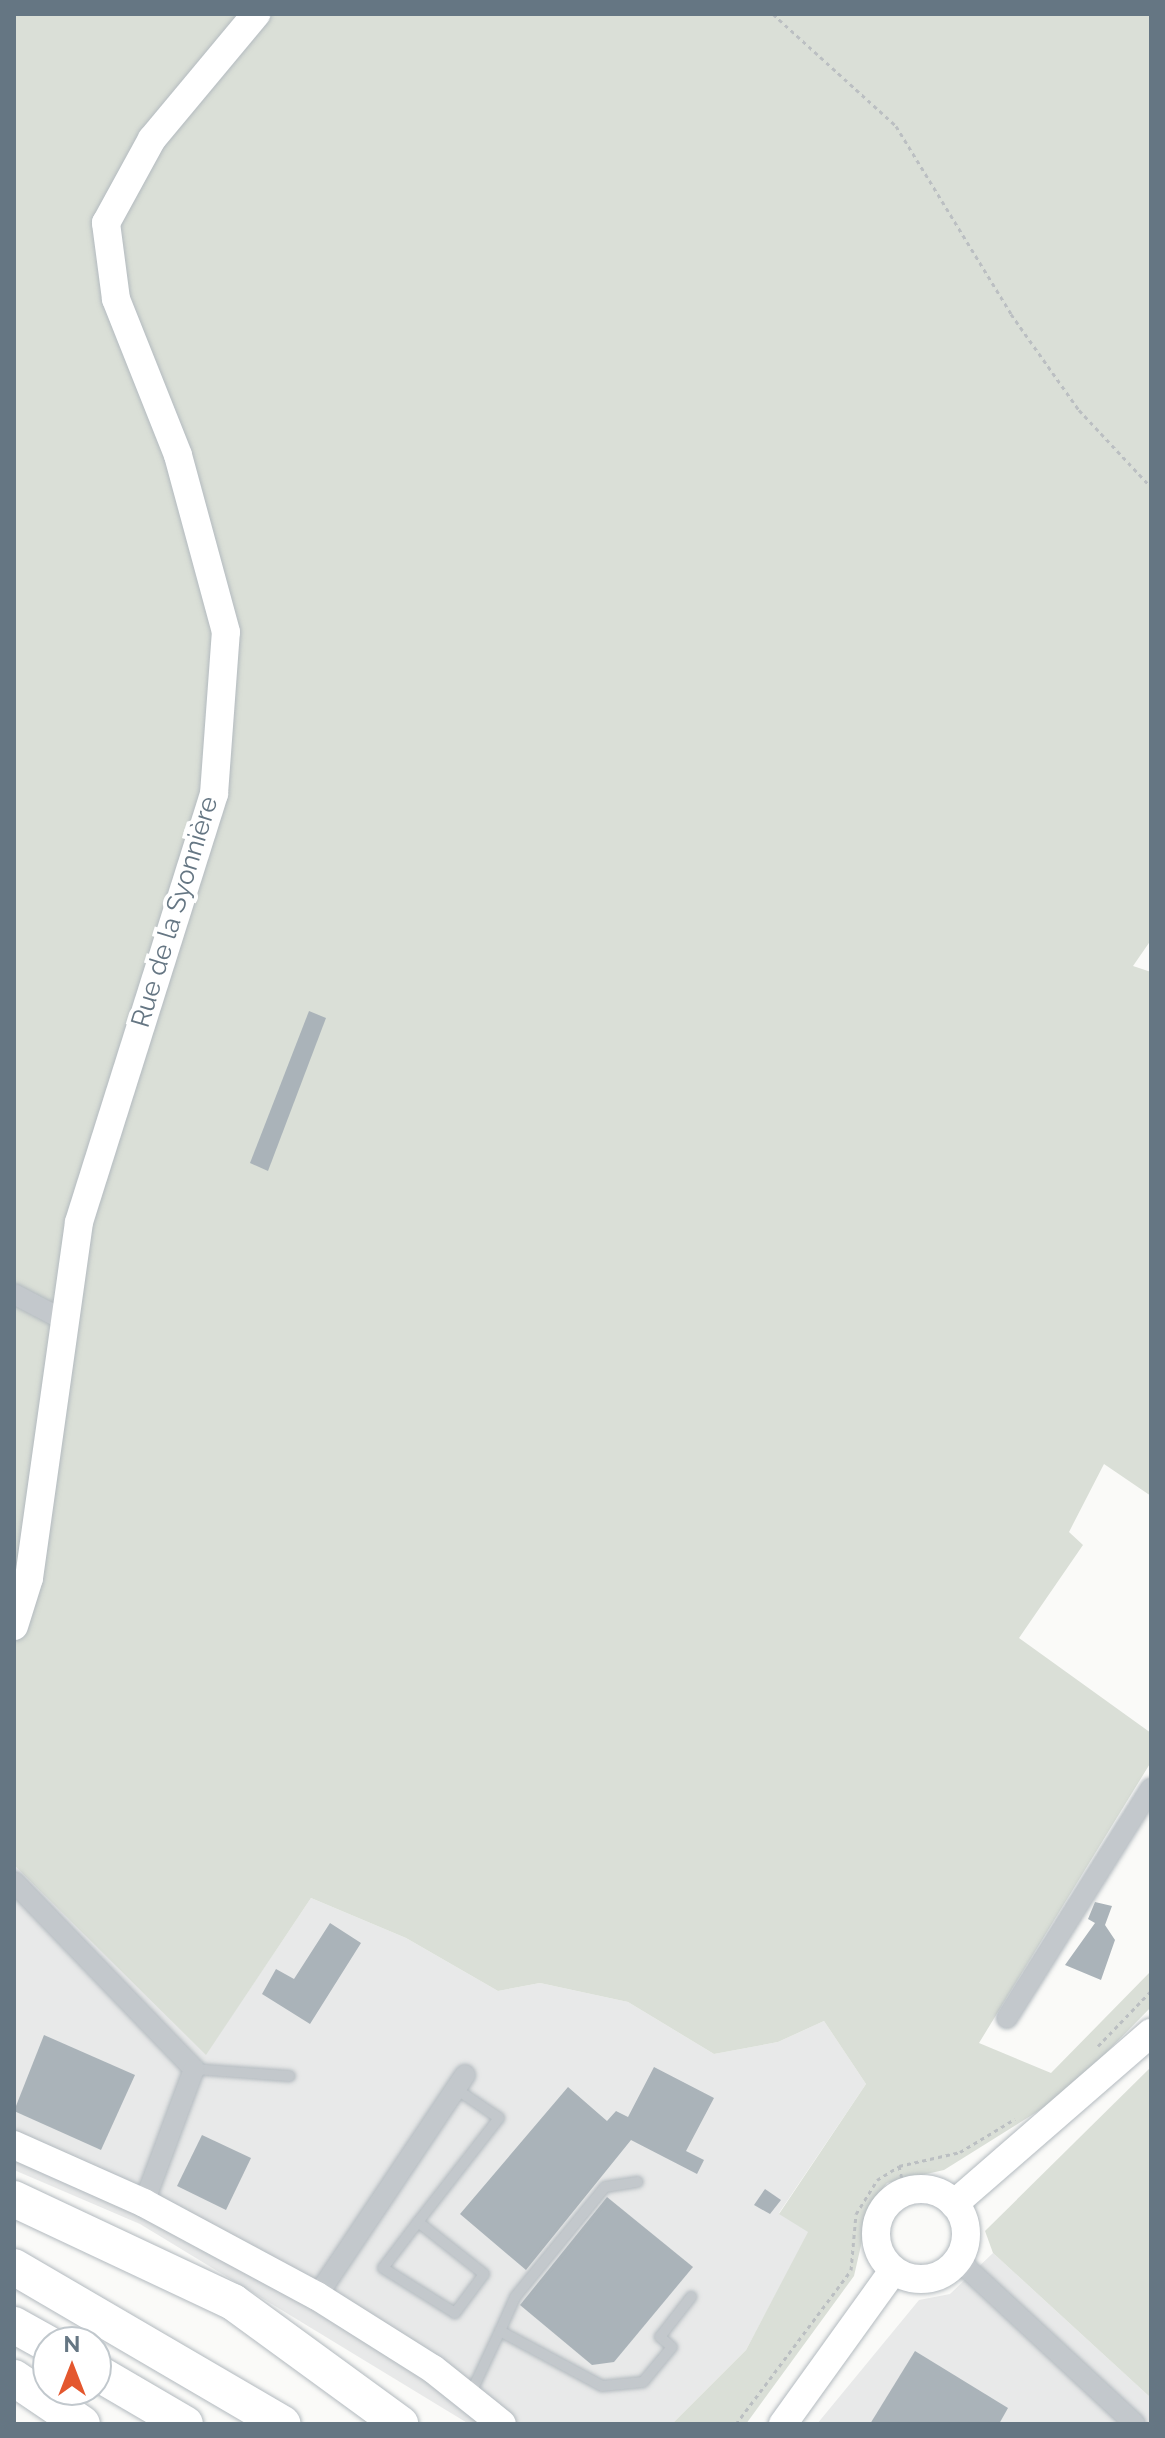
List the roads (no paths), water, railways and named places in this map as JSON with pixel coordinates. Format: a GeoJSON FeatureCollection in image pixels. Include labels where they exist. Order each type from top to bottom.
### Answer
{"type":"FeatureCollection","features":[{"type":"Feature","properties":{"kind":"highway"},"geometry":{"type":"LineString","coordinates":[[14,2199],[233,2302],[400,2424]]}},
{"type":"Feature","properties":{"kind":"highway"},"geometry":{"type":"LineString","coordinates":[[14,2267],[283,2424]]}},
{"type":"Feature","properties":{"kind":"highway"},"geometry":{"type":"LineString","coordinates":[[14,2325],[32,2335]]}},
{"type":"Feature","properties":{"kind":"highway"},"geometry":{"type":"LineString","coordinates":[[14,2378],[82,2424]]}},
{"type":"Feature","properties":{"kind":"highway"},"geometry":{"type":"LineString","coordinates":[[112,2381],[185,2424]]}},
{"type":"Feature","properties":{"kind":"street","name":"Rue de la Syonnière"},"geometry":{"type":"LineString","coordinates":[[14,1626],[29,1578],[62,1319],[91,1181],[214,794],[226,632],[178,455],[116,299],[106,223],[152,139],[256,14]]}},
{"type":"Feature","properties":{"kind":"street"},"geometry":{"type":"LineString","coordinates":[[14,1294],[62,1319]]}},
{"type":"Feature","properties":{"kind":"street"},"geometry":{"type":"LineString","coordinates":[[1007,2018],[1151,1788]]}},
{"type":"Feature","properties":{"kind":"street"},"geometry":{"type":"LineString","coordinates":[[14,1882],[194,2069],[144,2203]]}},
{"type":"Feature","properties":{"kind":"street"},"geometry":{"type":"LineString","coordinates":[[954,2204],[1151,2033]]}},
{"type":"Feature","properties":{"kind":"street"},"geometry":{"type":"LineString","coordinates":[[317,2296],[461,2082]]}},
{"type":"Feature","properties":{"kind":"street"},"geometry":{"type":"LineString","coordinates":[[14,2145],[144,2203],[317,2296],[469,2397],[502,2424]]}},
{"type":"Feature","properties":{"kind":"street"},"geometry":{"type":"LineString","coordinates":[[902,2179],[954,2204],[966,2231],[958,2260],[921,2280],[893,2271],[875,2231],[902,2179]]}},
{"type":"Feature","properties":{"kind":"street"},"geometry":{"type":"LineString","coordinates":[[958,2260],[1130,2422]]}},
{"type":"Feature","properties":{"kind":"street"},"geometry":{"type":"LineString","coordinates":[[783,2424],[893,2271]]}},
{"type":"Feature","properties":{"kind":"lane"},"geometry":{"type":"LineString","coordinates":[[194,2069],[290,2076]]}},
{"type":"Feature","properties":{"kind":"lane"},"geometry":{"type":"LineString","coordinates":[[418,2222],[484,2274],[455,2313],[383,2268],[418,2222],[499,2118],[461,2082]]}},
{"type":"Feature","properties":{"kind":"lane"},"geometry":{"type":"LineString","coordinates":[[469,2397],[515,2297],[605,2187],[638,2182]]}},
{"type":"Feature","properties":{"kind":"lane"},"geometry":{"type":"LineString","coordinates":[[500,2331],[602,2386],[643,2382],[672,2347],[660,2337],[691,2297]]}}]}
